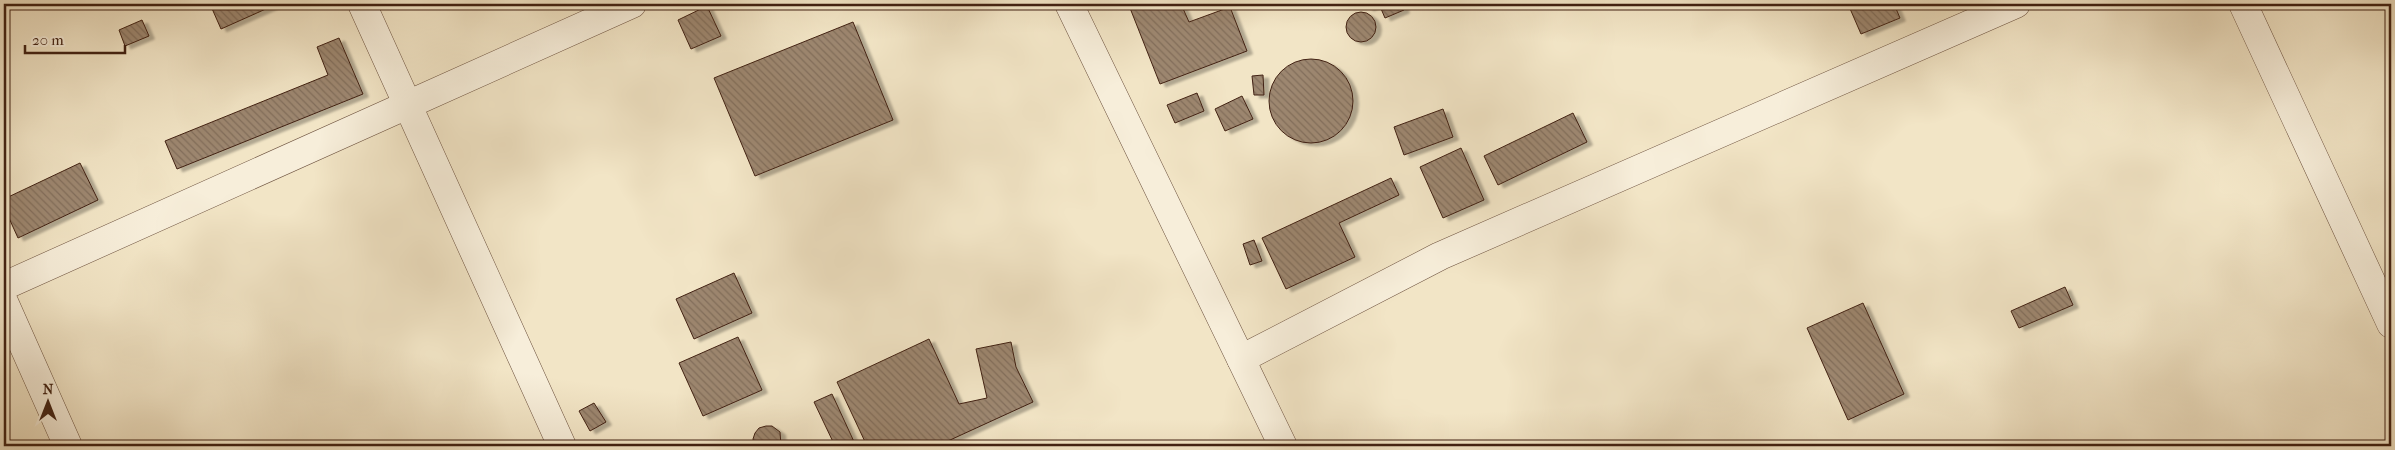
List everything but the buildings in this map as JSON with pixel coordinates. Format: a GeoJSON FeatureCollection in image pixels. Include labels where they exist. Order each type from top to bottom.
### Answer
{"type":"FeatureCollection","features":[{"type":"Feature","properties":{"kind":"street"},"geometry":{"type":"LineString","coordinates":[[362,4],[562,446]]}},
{"type":"Feature","properties":{"kind":"street"},"geometry":{"type":"LineString","coordinates":[[4,286],[632,4]]}},
{"type":"Feature","properties":{"kind":"street"},"geometry":{"type":"LineString","coordinates":[[1069,4],[1241,359],[1277,444]]}},
{"type":"Feature","properties":{"kind":"street"},"geometry":{"type":"LineString","coordinates":[[1241,359],[1440,256],[2016,4]]}},
{"type":"Feature","properties":{"kind":"street"},"geometry":{"type":"LineString","coordinates":[[2243,4],[2385,294],[2391,324]]}},
{"type":"Feature","properties":{"kind":"street"},"geometry":{"type":"LineString","coordinates":[[4,302],[68,446]]}}]}
